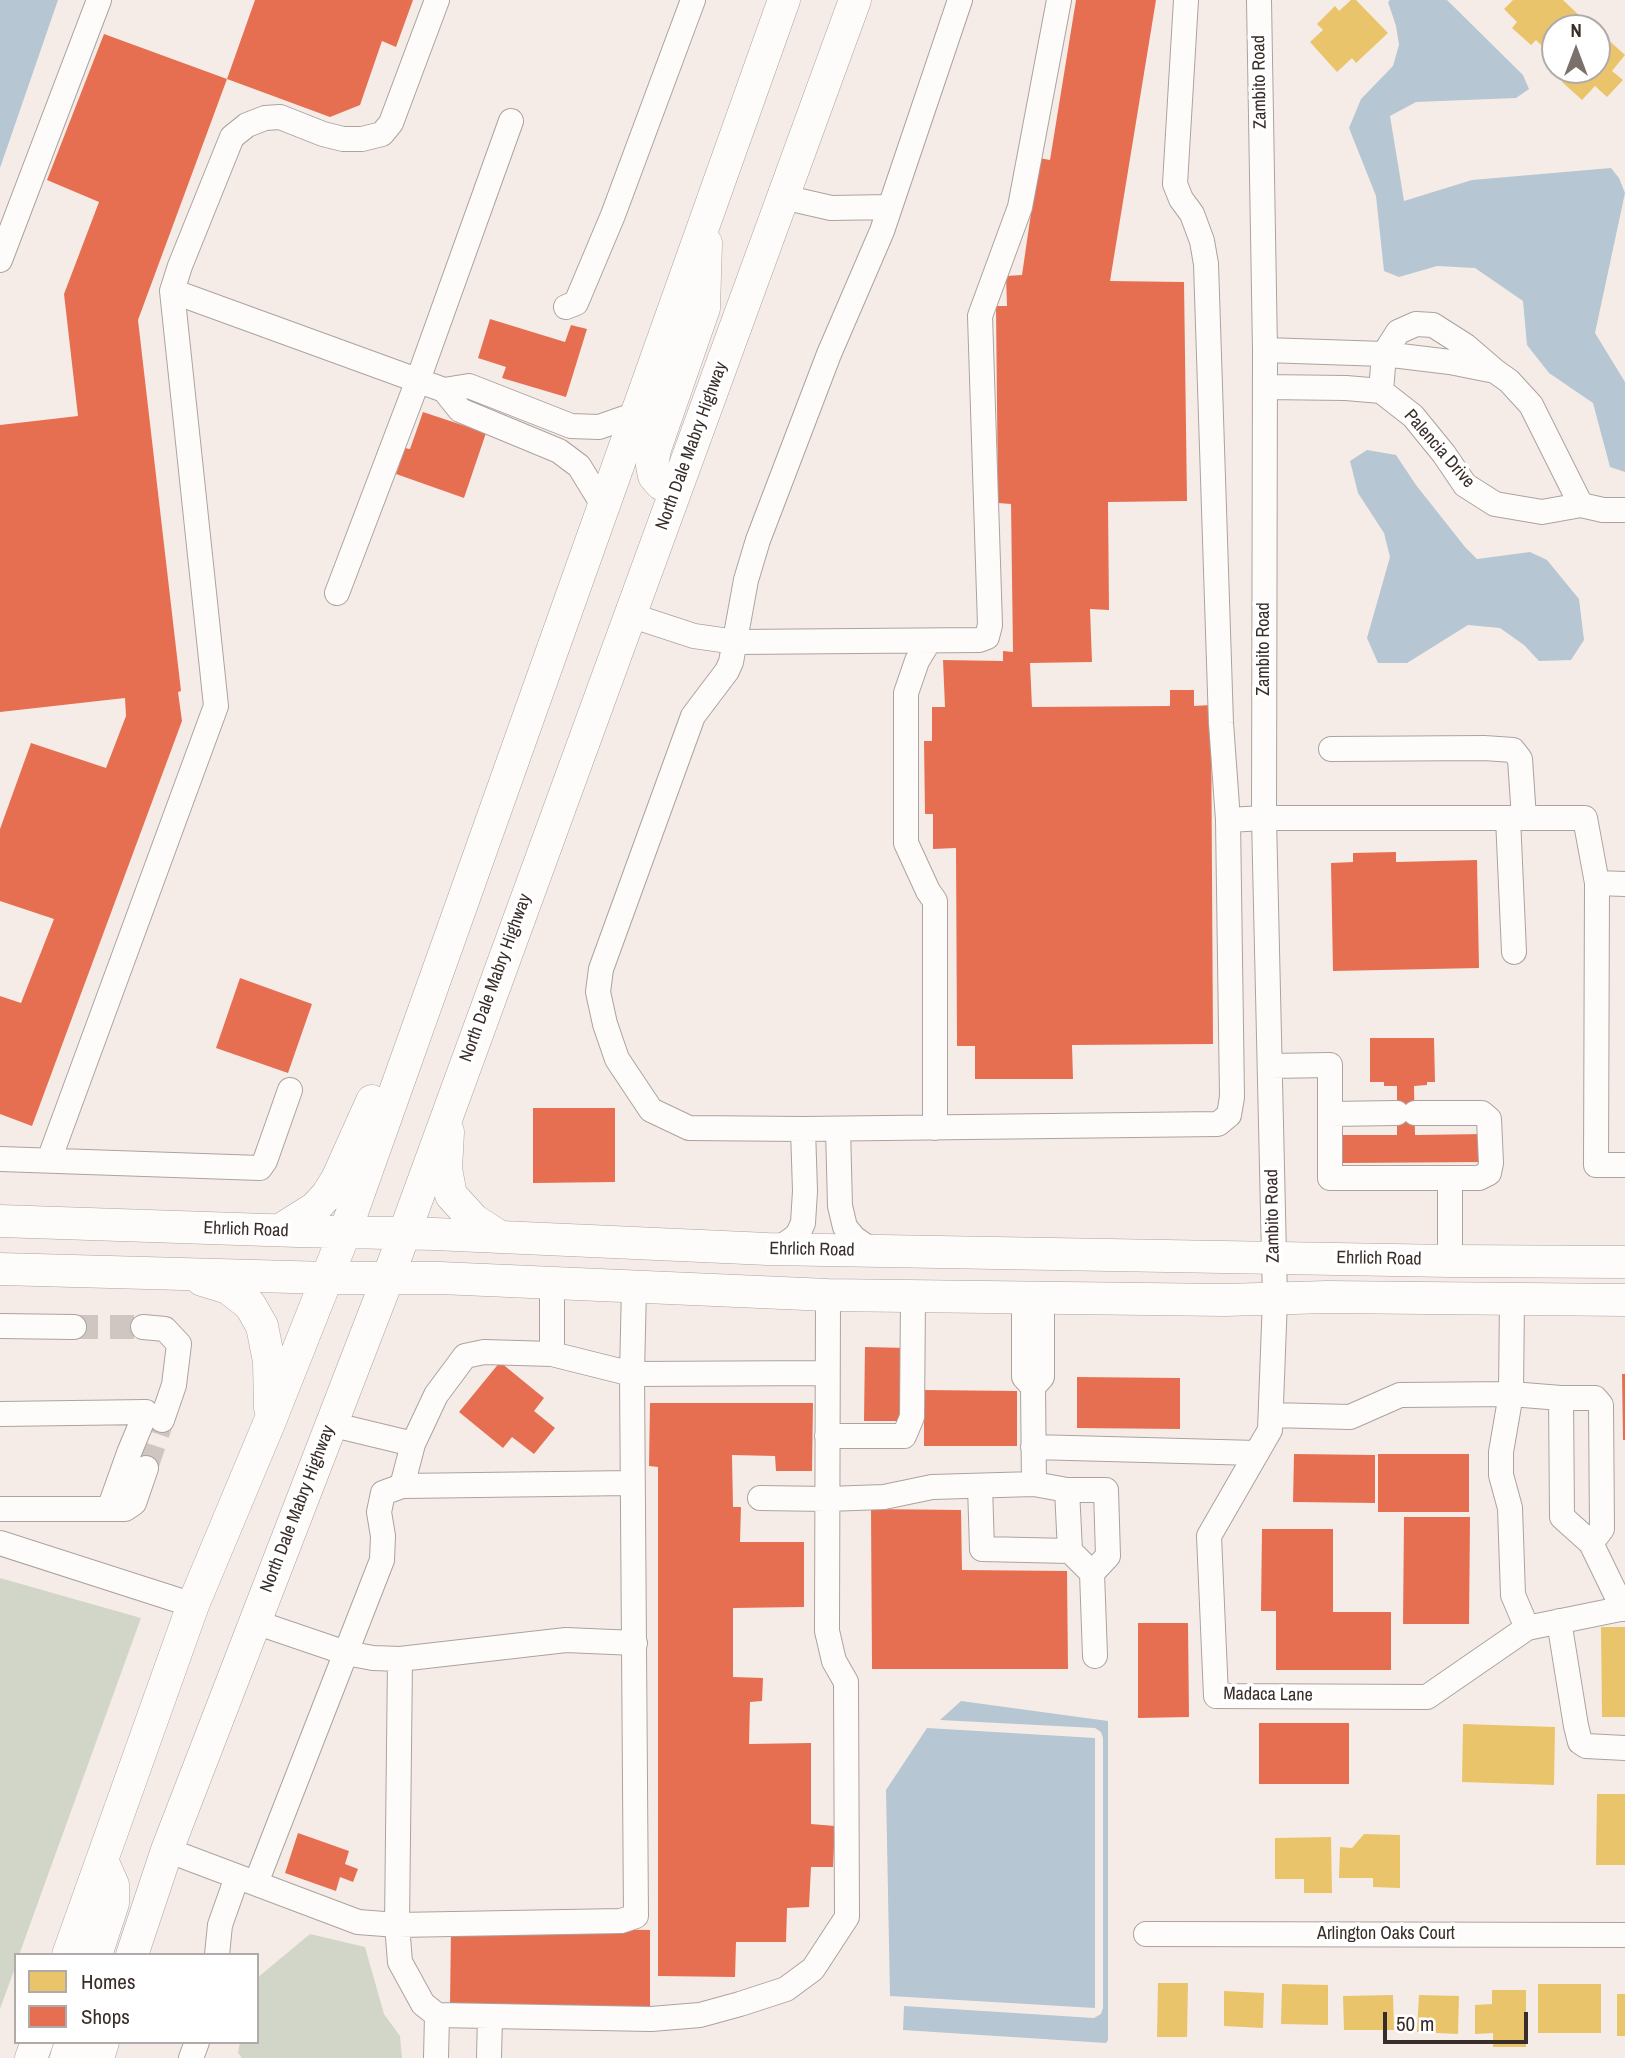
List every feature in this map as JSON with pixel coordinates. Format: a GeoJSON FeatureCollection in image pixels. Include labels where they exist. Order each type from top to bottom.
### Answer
{"type":"FeatureCollection","features":[{"type":"Feature","properties":{"kind":"main road"},"geometry":{"type":"LineString","coordinates":[[69,1953],[193,1605],[270,1422],[345,1232],[783,0]]}},
{"type":"Feature","properties":{"kind":"main road","name":"North Dale Mabry Highway"},"geometry":{"type":"LineString","coordinates":[[133,1953],[167,1850],[388,1278],[855,0]]}},
{"type":"Feature","properties":{"kind":"main road"},"geometry":{"type":"LineString","coordinates":[[676,489],[661,484],[654,476],[652,466],[655,449],[705,308],[707,214]]}},
{"type":"Feature","properties":{"kind":"main road"},"geometry":{"type":"LineString","coordinates":[[280,1230],[315,1208],[327,1195],[337,1179],[400,1037],[424,1008]]}},
{"type":"Feature","properties":{"kind":"main road"},"geometry":{"type":"LineString","coordinates":[[449,1108],[446,1169],[450,1195],[474,1220],[500,1237]]}},
{"type":"Feature","properties":{"kind":"main road","name":"Ehrlich Road"},"geometry":{"type":"LineString","coordinates":[[0,1221],[403,1233],[768,1249],[1625,1262]]}},
{"type":"Feature","properties":{"kind":"main road"},"geometry":{"type":"LineString","coordinates":[[0,1269],[552,1283],[913,1297],[1625,1300]]}},
{"type":"Feature","properties":{"kind":"main road"},"geometry":{"type":"LineString","coordinates":[[181,1273],[228,1288],[250,1305],[262,1326],[269,1361],[270,1422]]}},
{"type":"Feature","properties":{"kind":"main road"},"geometry":{"type":"LineString","coordinates":[[97,1953],[113,1903],[113,1885],[102,1860]]}},
{"type":"Feature","properties":{"kind":"street"},"geometry":{"type":"LineString","coordinates":[[0,260],[99,0]]}},
{"type":"Feature","properties":{"kind":"street"},"geometry":{"type":"LineString","coordinates":[[49,1160],[216,706],[172,291],[180,266],[232,137],[247,125],[265,118],[280,117],[343,139],[362,139],[382,134],[391,123],[436,0]]}},
{"type":"Feature","properties":{"kind":"street"},"geometry":{"type":"LineString","coordinates":[[566,307],[576,303],[587,278],[693,0]]}},
{"type":"Feature","properties":{"kind":"street"},"geometry":{"type":"LineString","coordinates":[[960,0],[882,231],[829,354],[758,540],[746,580],[731,662],[693,716],[601,969],[598,992],[617,1059],[651,1110],[689,1128],[838,1129],[1217,1124],[1229,1115],[1232,1097],[1228,820],[1221,723],[1206,264],[1199,232],[1175,184],[1186,0]]}},
{"type":"Feature","properties":{"kind":"street"},"geometry":{"type":"LineString","coordinates":[[630,615],[694,636],[736,642],[929,641],[979,640],[988,637],[990,625],[980,317],[1020,207],[1059,0]]}},
{"type":"Feature","properties":{"kind":"street","name":"Zambito Road"},"geometry":{"type":"LineString","coordinates":[[1259,0],[1265,350],[1264,818],[1275,1299]]}},
{"type":"Feature","properties":{"kind":"street"},"geometry":{"type":"LineString","coordinates":[[337,593],[418,380],[511,121]]}},
{"type":"Feature","properties":{"kind":"street"},"geometry":{"type":"LineString","coordinates":[[783,197],[831,208],[890,207]]}},
{"type":"Feature","properties":{"kind":"street"},"geometry":{"type":"LineString","coordinates":[[172,291],[444,390],[469,386],[571,426],[599,427],[636,414]]}},
{"type":"Feature","properties":{"kind":"street"},"geometry":{"type":"LineString","coordinates":[[1265,387],[1381,391],[1384,354],[1398,332],[1416,324],[1433,326],[1466,346],[1509,381],[1531,405],[1581,505]]}},
{"type":"Feature","properties":{"kind":"street"},"geometry":{"type":"LineString","coordinates":[[1265,350],[1384,354],[1495,371]]}},
{"type":"Feature","properties":{"kind":"street"},"geometry":{"type":"LineString","coordinates":[[444,390],[460,410],[559,451],[579,466],[603,505]]}},
{"type":"Feature","properties":{"kind":"street","name":"Palencia Drive"},"geometry":{"type":"LineString","coordinates":[[1381,391],[1413,416],[1465,485],[1494,504],[1542,512],[1581,505],[1603,510],[1625,510]]}},
{"type":"Feature","properties":{"kind":"street"},"geometry":{"type":"LineString","coordinates":[[929,641],[917,661],[906,693],[906,843],[935,901],[935,1128]]}},
{"type":"Feature","properties":{"kind":"street"},"geometry":{"type":"LineString","coordinates":[[1331,749],[1513,750],[1520,759],[1516,818],[1514,952]]}},
{"type":"Feature","properties":{"kind":"street"},"geometry":{"type":"LineString","coordinates":[[1228,820],[1585,818],[1597,883],[1596,1165],[1625,1165]]}},
{"type":"Feature","properties":{"kind":"street"},"geometry":{"type":"LineString","coordinates":[[1597,883],[1625,884]]}},
{"type":"Feature","properties":{"kind":"street"},"geometry":{"type":"LineString","coordinates":[[1270,1066],[1330,1065],[1330,1114],[1330,1178],[1479,1178],[1489,1173],[1489,1119],[1482,1113],[1330,1114]]}},
{"type":"Feature","properties":{"kind":"street"},"geometry":{"type":"LineString","coordinates":[[0,1158],[260,1168],[265,1161],[290,1090]]}},
{"type":"Feature","properties":{"kind":"street"},"geometry":{"type":"LineString","coordinates":[[768,1249],[791,1240],[798,1234],[803,1223],[803,1129]]}},
{"type":"Feature","properties":{"kind":"street"},"geometry":{"type":"LineString","coordinates":[[838,1129],[840,1206],[845,1227],[854,1238],[879,1251]]}},
{"type":"Feature","properties":{"kind":"street"},"geometry":{"type":"LineString","coordinates":[[1450,1178],[1450,1261]]}},
{"type":"Feature","properties":{"kind":"street"},"geometry":{"type":"LineString","coordinates":[[552,1283],[552,1354]]}},
{"type":"Feature","properties":{"kind":"street"},"geometry":{"type":"LineString","coordinates":[[167,1850],[358,1922],[397,1925],[621,1921],[636,1916],[632,1483],[634,1287]]}},
{"type":"Feature","properties":{"kind":"street"},"geometry":{"type":"LineString","coordinates":[[400,1659],[397,1925],[400,1962],[423,2004],[437,2015],[651,2019],[700,2015],[786,1989],[813,1969],[847,1917],[846,1682],[834,1661],[827,1632],[828,1295]]}},
{"type":"Feature","properties":{"kind":"street"},"geometry":{"type":"LineString","coordinates":[[827,1436],[904,1436],[912,1417],[913,1297]]}},
{"type":"Feature","properties":{"kind":"street"},"geometry":{"type":"LineString","coordinates":[[1033,1298],[1024,1377],[1033,1387],[1034,1484]]}},
{"type":"Feature","properties":{"kind":"street"},"geometry":{"type":"LineString","coordinates":[[1512,1298],[1511,1394],[1501,1452],[1501,1475],[1510,1508],[1513,1595],[1527,1628]]}},
{"type":"Feature","properties":{"kind":"street","name":"Madaca Lane"},"geometry":{"type":"LineString","coordinates":[[1275,1299],[1270,1430],[1209,1536],[1216,1696],[1427,1697],[1527,1628],[1624,1608]]}},
{"type":"Feature","properties":{"kind":"street"},"geometry":{"type":"LineString","coordinates":[[0,1326],[74,1327]]}},
{"type":"Feature","properties":{"kind":"street"},"geometry":{"type":"LineString","coordinates":[[143,1327],[165,1329],[179,1345],[174,1385],[162,1420]]}},
{"type":"Feature","properties":{"kind":"street"},"geometry":{"type":"LineString","coordinates":[[402,1486],[413,1444],[436,1395],[465,1356],[484,1352],[552,1354],[632,1374],[827,1373]]}},
{"type":"Feature","properties":{"kind":"street"},"geometry":{"type":"LineString","coordinates":[[1271,1415],[1350,1417],[1400,1395],[1511,1394],[1595,1398],[1601,1405],[1602,1529],[1591,1544]]}},
{"type":"Feature","properties":{"kind":"street"},"geometry":{"type":"LineString","coordinates":[[1561,1398],[1562,1517],[1591,1544],[1624,1608]]}},
{"type":"Feature","properties":{"kind":"street"},"geometry":{"type":"LineString","coordinates":[[0,1414],[146,1412],[137,1460],[109,1509],[0,1509]]}},
{"type":"Feature","properties":{"kind":"street"},"geometry":{"type":"LineString","coordinates":[[330,1424],[413,1444]]}},
{"type":"Feature","properties":{"kind":"street"},"geometry":{"type":"LineString","coordinates":[[1033,1447],[1257,1453]]}},
{"type":"Feature","properties":{"kind":"street"},"geometry":{"type":"LineString","coordinates":[[218,1953],[220,1925],[246,1880],[346,1653],[382,1560],[383,1536],[379,1512],[383,1493],[402,1486],[632,1483]]}},
{"type":"Feature","properties":{"kind":"street"},"geometry":{"type":"LineString","coordinates":[[760,1498],[827,1500],[884,1497],[932,1487],[1034,1484],[1068,1490],[1106,1490],[1108,1556],[1092,1573]]}},
{"type":"Feature","properties":{"kind":"street"},"geometry":{"type":"LineString","coordinates":[[979,1486],[982,1549],[1070,1551]]}},
{"type":"Feature","properties":{"kind":"street"},"geometry":{"type":"LineString","coordinates":[[1068,1490],[1070,1551],[1092,1573],[1095,1656]]}},
{"type":"Feature","properties":{"kind":"street"},"geometry":{"type":"LineString","coordinates":[[0,1543],[193,1605]]}},
{"type":"Feature","properties":{"kind":"street"},"geometry":{"type":"LineString","coordinates":[[255,1622],[346,1653],[373,1658],[400,1659],[566,1640],[635,1643]]}},
{"type":"Feature","properties":{"kind":"street"},"geometry":{"type":"LineString","coordinates":[[1559,1622],[1580,1742],[1586,1746],[1625,1748]]}},
{"type":"Feature","properties":{"kind":"street","name":"Arlington Oaks Court"},"geometry":{"type":"LineString","coordinates":[[1146,1934],[1625,1935]]}},
{"type":"Feature","properties":{"kind":"street"},"geometry":{"type":"LineString","coordinates":[[436,2058],[437,2015]]}},
{"type":"Feature","properties":{"kind":"street"},"geometry":{"type":"LineString","coordinates":[[489,2058],[490,2016]]}},
{"type":"Feature","properties":{"kind":"shaded area"},"geometry":{"type":"Polygon","coordinates":[[[0,1578],[141,1618],[20,1953],[14,1953],[14,1970],[0,2009],[0,1578]]]}},
{"type":"Feature","properties":{"kind":"shaded area"},"geometry":{"type":"Polygon","coordinates":[[[310,1934],[365,1947],[384,2014],[400,2036],[402,2058],[242,2058],[238,2053],[240,2044],[259,2044],[259,1976],[310,1934]]]}},
{"type":"Feature","properties":{"kind":"water"},"geometry":{"type":"Polygon","coordinates":[[[0,0],[58,0],[0,168],[0,0]]]}},
{"type":"Feature","properties":{"kind":"water"},"geometry":{"type":"Polygon","coordinates":[[[1447,0],[1523,75],[1529,89],[1516,98],[1416,102],[1390,116],[1404,201],[1472,180],[1611,168],[1619,178],[1625,193],[1595,333],[1625,382],[1625,472],[1610,467],[1593,403],[1549,373],[1527,345],[1523,301],[1475,268],[1437,266],[1399,277],[1384,271],[1376,196],[1349,128],[1361,99],[1393,66],[1399,45],[1388,2],[1447,0]]]}},
{"type":"Feature","properties":{"kind":"water"},"geometry":{"type":"Polygon","coordinates":[[[1367,450],[1396,455],[1416,485],[1477,559],[1530,552],[1547,560],[1579,599],[1584,640],[1571,660],[1539,661],[1524,645],[1500,628],[1468,625],[1407,663],[1378,663],[1367,638],[1390,557],[1384,533],[1358,493],[1350,461],[1367,450]]]}},
{"type":"Feature","properties":{"kind":"water"},"geometry":{"type":"Polygon","coordinates":[[[961,1701],[1108,1721],[1106,2043],[903,2030],[904,2006],[1094,2018],[1101,2014],[1103,2008],[1101,1732],[1095,1728],[940,1720],[961,1701]]]}},
{"type":"Feature","properties":{"kind":"water"},"geometry":{"type":"Polygon","coordinates":[[[927,1728],[1095,1738],[1095,2008],[890,1996],[886,1790],[927,1728]]]}},
{"type":"Feature","properties":{"kind":"building: Homes"},"geometry":{"type":"Polygon","coordinates":[[[1351,0],[1356,0],[1388,33],[1356,63],[1352,58],[1337,72],[1310,42],[1323,30],[1317,24],[1335,6],[1339,11],[1351,0]]]}},
{"type":"Feature","properties":{"kind":"building: Homes"},"geometry":{"type":"Polygon","coordinates":[[[1513,0],[1563,0],[1578,14],[1541,14],[1541,45],[1536,40],[1531,45],[1512,28],[1517,22],[1504,9],[1513,0]]]}},
{"type":"Feature","properties":{"kind":"building: Homes"},"geometry":{"type":"Polygon","coordinates":[[[1611,42],[1625,55],[1612,71],[1623,80],[1607,97],[1595,86],[1582,100],[1564,84],[1611,84],[1611,42]]]}},
{"type":"Feature","properties":{"kind":"building: Homes"},"geometry":{"type":"Polygon","coordinates":[[[1601,1627],[1625,1627],[1625,1717],[1602,1717],[1601,1627]]]}},
{"type":"Feature","properties":{"kind":"building: Homes"},"geometry":{"type":"Polygon","coordinates":[[[1463,1724],[1555,1727],[1554,1785],[1462,1782],[1463,1724]]]}},
{"type":"Feature","properties":{"kind":"building: Homes"},"geometry":{"type":"Polygon","coordinates":[[[1597,1794],[1625,1794],[1625,1865],[1596,1865],[1597,1794]]]}},
{"type":"Feature","properties":{"kind":"building: Homes"},"geometry":{"type":"Polygon","coordinates":[[[1364,1834],[1400,1835],[1400,1888],[1373,1887],[1373,1878],[1339,1878],[1340,1847],[1352,1848],[1364,1834]]]}},
{"type":"Feature","properties":{"kind":"building: Homes"},"geometry":{"type":"Polygon","coordinates":[[[1331,1837],[1332,1893],[1304,1893],[1304,1879],[1275,1879],[1275,1838],[1331,1837]]]}},
{"type":"Feature","properties":{"kind":"building: Homes"},"geometry":{"type":"Polygon","coordinates":[[[1158,1983],[1188,1983],[1187,2037],[1157,2037],[1158,1983]]]}},
{"type":"Feature","properties":{"kind":"building: Homes"},"geometry":{"type":"Polygon","coordinates":[[[1282,1984],[1328,1985],[1328,2025],[1281,2024],[1282,1984]]]}},
{"type":"Feature","properties":{"kind":"building: Homes"},"geometry":{"type":"Polygon","coordinates":[[[1538,1984],[1601,1984],[1601,2033],[1538,2033],[1538,1984]]]}},
{"type":"Feature","properties":{"kind":"building: Homes"},"geometry":{"type":"Polygon","coordinates":[[[1492,1990],[1526,1990],[1526,2047],[1493,2047],[1493,2033],[1475,2034],[1475,2005],[1492,2004],[1492,1990]]]}},
{"type":"Feature","properties":{"kind":"building: Homes"},"geometry":{"type":"Polygon","coordinates":[[[1224,1991],[1264,1993],[1263,2028],[1224,2026],[1224,1991]]]}},
{"type":"Feature","properties":{"kind":"building: Homes"},"geometry":{"type":"Polygon","coordinates":[[[1617,1994],[1625,1994],[1625,2036],[1617,2036],[1617,1994]]]}},
{"type":"Feature","properties":{"kind":"building: Homes"},"geometry":{"type":"Polygon","coordinates":[[[1393,1995],[1394,2030],[1344,2030],[1343,1996],[1393,1995]]]}},
{"type":"Feature","properties":{"kind":"building: Homes"},"geometry":{"type":"Polygon","coordinates":[[[1419,1995],[1459,1996],[1458,2034],[1417,2032],[1419,1995]]]}},
{"type":"Feature","properties":{"kind":"building: Shops"},"geometry":{"type":"Polygon","coordinates":[[[255,0],[413,0],[396,47],[382,41],[360,105],[330,117],[227,79],[255,0]]]}},
{"type":"Feature","properties":{"kind":"building: Shops"},"geometry":{"type":"Polygon","coordinates":[[[1076,0],[1156,0],[1110,281],[1184,282],[1187,501],[1108,502],[1109,610],[1090,609],[1092,662],[1030,663],[1032,707],[1170,706],[1170,690],[1194,690],[1194,706],[1211,705],[1213,1044],[1072,1045],[1073,1079],[975,1079],[975,1046],[957,1046],[956,848],[933,849],[933,814],[925,814],[924,741],[932,741],[932,707],[945,707],[943,660],[1003,661],[1003,651],[1013,652],[1011,504],[998,503],[996,306],[1007,306],[1006,276],[1022,275],[1039,158],[1050,160],[1076,0]]]}},
{"type":"Feature","properties":{"kind":"building: Shops"},"geometry":{"type":"Polygon","coordinates":[[[104,34],[227,79],[138,320],[181,691],[178,692],[182,721],[32,1126],[0,1114],[0,996],[21,1003],[54,919],[0,901],[0,829],[31,743],[106,768],[126,716],[125,698],[0,712],[0,425],[78,416],[64,294],[99,202],[47,180],[104,34]]]}},
{"type":"Feature","properties":{"kind":"building: Shops"},"geometry":{"type":"Polygon","coordinates":[[[490,319],[565,342],[571,325],[587,329],[566,397],[502,378],[506,367],[478,358],[490,319]]]}},
{"type":"Feature","properties":{"kind":"building: Shops"},"geometry":{"type":"Polygon","coordinates":[[[423,412],[486,433],[464,498],[396,474],[405,448],[410,449],[423,412]]]}},
{"type":"Feature","properties":{"kind":"building: Shops"},"geometry":{"type":"Polygon","coordinates":[[[1396,852],[1396,862],[1477,860],[1479,968],[1333,971],[1331,863],[1353,862],[1353,853],[1396,852]]]}},
{"type":"Feature","properties":{"kind":"building: Shops"},"geometry":{"type":"Polygon","coordinates":[[[240,978],[312,1004],[288,1073],[216,1048],[240,978]]]}},
{"type":"Feature","properties":{"kind":"building: Shops"},"geometry":{"type":"Polygon","coordinates":[[[1370,1038],[1434,1038],[1435,1082],[1414,1086],[1415,1135],[1485,1134],[1485,1162],[1343,1163],[1343,1135],[1397,1135],[1397,1086],[1370,1082],[1370,1038]]]}},
{"type":"Feature","properties":{"kind":"building: Shops"},"geometry":{"type":"Polygon","coordinates":[[[533,1108],[615,1108],[615,1182],[533,1183],[533,1108]]]}},
{"type":"Feature","properties":{"kind":"building: Shops"},"geometry":{"type":"Polygon","coordinates":[[[865,1347],[908,1348],[907,1421],[864,1421],[865,1347]]]}},
{"type":"Feature","properties":{"kind":"building: Shops"},"geometry":{"type":"Polygon","coordinates":[[[500,1362],[544,1398],[534,1411],[555,1428],[534,1454],[512,1437],[503,1448],[459,1412],[500,1362]]]}},
{"type":"Feature","properties":{"kind":"building: Shops"},"geometry":{"type":"Polygon","coordinates":[[[1622,1374],[1625,1374],[1625,1440],[1623,1440],[1622,1374]]]}},
{"type":"Feature","properties":{"kind":"building: Shops"},"geometry":{"type":"Polygon","coordinates":[[[1077,1377],[1180,1378],[1180,1429],[1077,1428],[1077,1377]]]}},
{"type":"Feature","properties":{"kind":"building: Shops"},"geometry":{"type":"Polygon","coordinates":[[[924,1390],[1017,1391],[1017,1446],[924,1446],[924,1390]]]}},
{"type":"Feature","properties":{"kind":"building: Shops"},"geometry":{"type":"Polygon","coordinates":[[[650,1403],[813,1403],[812,1471],[776,1471],[775,1456],[732,1455],[733,1507],[741,1507],[740,1542],[804,1542],[804,1607],[733,1608],[733,1677],[763,1678],[762,1701],[750,1702],[749,1744],[811,1743],[811,1824],[835,1826],[833,1867],[811,1867],[809,1907],[787,1908],[786,1942],[736,1942],[735,1977],[658,1976],[658,1467],[649,1466],[650,1403]]]}},
{"type":"Feature","properties":{"kind":"building: Shops"},"geometry":{"type":"Polygon","coordinates":[[[1294,1454],[1375,1455],[1375,1503],[1293,1502],[1294,1454]]]}},
{"type":"Feature","properties":{"kind":"building: Shops"},"geometry":{"type":"Polygon","coordinates":[[[1378,1454],[1469,1454],[1469,1512],[1378,1512],[1378,1454]]]}},
{"type":"Feature","properties":{"kind":"building: Shops"},"geometry":{"type":"Polygon","coordinates":[[[871,1509],[961,1510],[962,1570],[1067,1571],[1068,1669],[872,1669],[871,1509]]]}},
{"type":"Feature","properties":{"kind":"building: Shops"},"geometry":{"type":"Polygon","coordinates":[[[1404,1517],[1470,1517],[1469,1624],[1403,1624],[1404,1517]]]}},
{"type":"Feature","properties":{"kind":"building: Shops"},"geometry":{"type":"Polygon","coordinates":[[[1262,1529],[1333,1529],[1333,1612],[1391,1612],[1391,1670],[1276,1670],[1276,1611],[1261,1611],[1262,1529]]]}},
{"type":"Feature","properties":{"kind":"building: Shops"},"geometry":{"type":"Polygon","coordinates":[[[1138,1623],[1188,1623],[1189,1717],[1138,1718],[1138,1623]]]}},
{"type":"Feature","properties":{"kind":"building: Shops"},"geometry":{"type":"Polygon","coordinates":[[[1259,1723],[1349,1723],[1349,1784],[1259,1784],[1259,1723]]]}},
{"type":"Feature","properties":{"kind":"building: Shops"},"geometry":{"type":"Polygon","coordinates":[[[298,1833],[349,1851],[345,1864],[358,1869],[353,1882],[340,1877],[336,1891],[285,1873],[298,1833]]]}},
{"type":"Feature","properties":{"kind":"building: Shops"},"geometry":{"type":"Polygon","coordinates":[[[451,1927],[650,1930],[650,2008],[450,2005],[451,1927]]]}},
{"type":"Feature","properties":{"kind":"tunnel"},"geometry":{"type":"LineString","coordinates":[[74,1327],[143,1327]]}},
{"type":"Feature","properties":{"kind":"tunnel"},"geometry":{"type":"LineString","coordinates":[[146,1468],[162,1420]]}}]}
